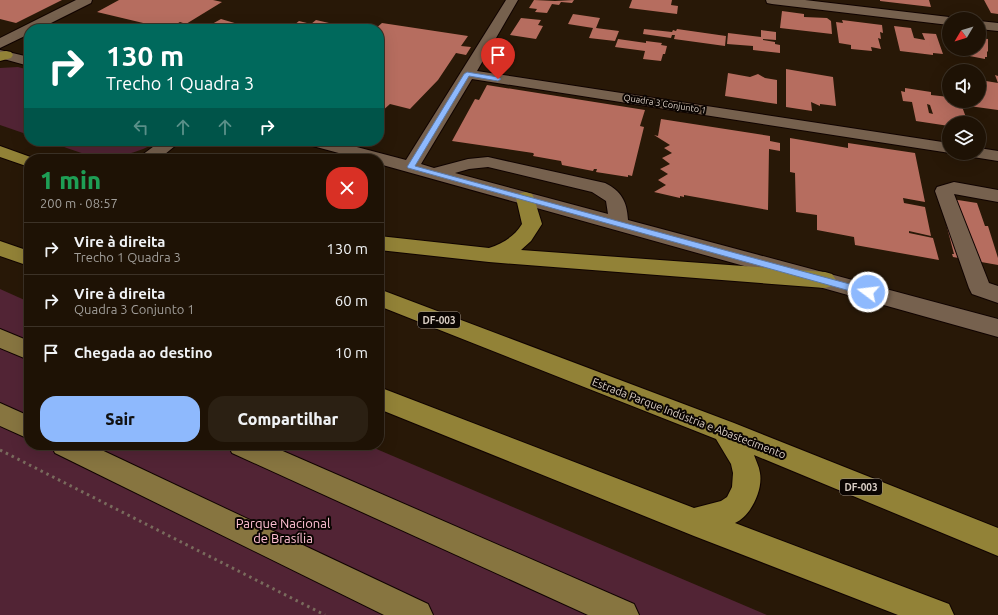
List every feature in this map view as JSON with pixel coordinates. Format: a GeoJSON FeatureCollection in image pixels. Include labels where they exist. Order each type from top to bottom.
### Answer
{"type":"FeatureCollection","features":[{"type":"Feature","properties":{"kind":"highway"},"geometry":{"type":"LineString","coordinates":[[0,151],[24,160]]}},
{"type":"Feature","properties":{"kind":"highway"},"geometry":{"type":"LineString","coordinates":[[489,255],[509,248],[524,238],[532,224],[525,198]]}},
{"type":"Feature","properties":{"kind":"highway"},"geometry":{"type":"LineString","coordinates":[[384,244],[489,255],[825,280]]}},
{"type":"Feature","properties":{"kind":"highway"},"geometry":{"type":"LineString","coordinates":[[0,248],[24,257]]}},
{"type":"Feature","properties":{"kind":"highway","name":"Estrada Parque Indústria e Abastecimento"},"geometry":{"type":"LineString","coordinates":[[384,299],[725,431],[998,542]]}},
{"type":"Feature","properties":{"kind":"highway"},"geometry":{"type":"LineString","coordinates":[[384,400],[694,522],[938,615]]}},
{"type":"Feature","properties":{"kind":"highway"},"geometry":{"type":"LineString","coordinates":[[694,522],[716,517],[735,508],[746,492],[747,472],[741,452],[725,431]]}},
{"type":"Feature","properties":{"kind":"main road"},"geometry":{"type":"LineString","coordinates":[[0,338],[24,349]]}},
{"type":"Feature","properties":{"kind":"main road"},"geometry":{"type":"LineString","coordinates":[[0,414],[24,426]]}},
{"type":"Feature","properties":{"kind":"main road"},"geometry":{"type":"LineString","coordinates":[[74,450],[418,615]]}},
{"type":"Feature","properties":{"kind":"main road"},"geometry":{"type":"LineString","coordinates":[[252,450],[623,615]]}},
{"type":"Feature","properties":{"kind":"street"},"geometry":{"type":"LineString","coordinates":[[39,24],[86,0]]}},
{"type":"Feature","properties":{"kind":"street"},"geometry":{"type":"LineString","coordinates":[[411,167],[512,0]]}},
{"type":"Feature","properties":{"kind":"street"},"geometry":{"type":"LineString","coordinates":[[772,0],[942,20]]}},
{"type":"Feature","properties":{"kind":"street"},"geometry":{"type":"LineString","coordinates":[[986,26],[998,27]]}},
{"type":"Feature","properties":{"kind":"street"},"geometry":{"type":"LineString","coordinates":[[1,53],[24,33]]}},
{"type":"Feature","properties":{"kind":"street"},"geometry":{"type":"LineString","coordinates":[[1,53],[24,60]]}},
{"type":"Feature","properties":{"kind":"street","name":"Quadra 3 Conjunto 1"},"geometry":{"type":"LineString","coordinates":[[467,74],[942,147]]}},
{"type":"Feature","properties":{"kind":"street"},"geometry":{"type":"LineString","coordinates":[[155,154],[165,146]]}},
{"type":"Feature","properties":{"kind":"street"},"geometry":{"type":"LineString","coordinates":[[333,146],[363,154]]}},
{"type":"Feature","properties":{"kind":"street"},"geometry":{"type":"LineString","coordinates":[[986,154],[998,156]]}},
{"type":"Feature","properties":{"kind":"street"},"geometry":{"type":"LineString","coordinates":[[384,160],[998,328]]}},
{"type":"Feature","properties":{"kind":"street"},"geometry":{"type":"LineString","coordinates":[[436,173],[468,164],[488,162],[598,187],[616,199],[618,207],[618,224]]}},
{"type":"Feature","properties":{"kind":"street"},"geometry":{"type":"LineString","coordinates":[[998,196],[954,188],[944,191],[980,288],[998,295]]}},
{"type":"Feature","properties":{"kind":"path"},"geometry":{"type":"LineString","coordinates":[[0,450],[325,615]]}},
{"type":"Feature","properties":{"kind":"green space"},"geometry":{"type":"Polygon","coordinates":[[[18,67],[24,69],[24,133],[0,125],[0,68],[18,67]]]}},
{"type":"Feature","properties":{"kind":"green space"},"geometry":{"type":"Polygon","coordinates":[[[62,146],[149,146],[136,152],[126,154],[81,153],[62,146]]]}},
{"type":"Feature","properties":{"kind":"green space","name":"Parque Nacional de Brasília"},"geometry":{"type":"Polygon","coordinates":[[[0,289],[24,300],[24,450],[379,450],[767,615],[0,615],[0,289]]]}},
{"type":"Feature","properties":{"kind":"building"},"geometry":{"type":"Polygon","coordinates":[[[0,0],[62,0],[16,23],[0,19],[0,0]]]}},
{"type":"Feature","properties":{"kind":"building"},"geometry":{"type":"Polygon","coordinates":[[[119,0],[213,0],[222,2],[186,24],[180,22],[176,24],[147,24],[97,12],[119,0]]]}},
{"type":"Feature","properties":{"kind":"building"},"geometry":{"type":"Polygon","coordinates":[[[534,0],[574,0],[572,3],[561,2],[559,5],[552,4],[547,13],[535,12],[537,9],[529,8],[534,0]]]}},
{"type":"Feature","properties":{"kind":"building"},"geometry":{"type":"Polygon","coordinates":[[[632,0],[672,0],[671,5],[678,6],[677,14],[629,8],[632,0]]]}},
{"type":"Feature","properties":{"kind":"building"},"geometry":{"type":"Polygon","coordinates":[[[929,0],[931,7],[880,1],[929,0]]]}},
{"type":"Feature","properties":{"kind":"building"},"geometry":{"type":"Polygon","coordinates":[[[984,0],[998,0],[998,14],[991,13],[984,0]]]}},
{"type":"Feature","properties":{"kind":"building"},"geometry":{"type":"Polygon","coordinates":[[[782,11],[804,14],[804,17],[827,18],[831,21],[832,34],[780,28],[782,11]]]}},
{"type":"Feature","properties":{"kind":"building"},"geometry":{"type":"Polygon","coordinates":[[[573,14],[600,18],[596,28],[619,31],[615,41],[589,38],[593,28],[568,24],[573,14]]]}},
{"type":"Feature","properties":{"kind":"building"},"geometry":{"type":"Polygon","coordinates":[[[521,18],[541,20],[538,25],[543,26],[536,39],[510,35],[521,18]]]}},
{"type":"Feature","properties":{"kind":"building"},"geometry":{"type":"Polygon","coordinates":[[[221,19],[238,24],[212,24],[221,19]]]}},
{"type":"Feature","properties":{"kind":"building"},"geometry":{"type":"Polygon","coordinates":[[[316,20],[330,24],[311,24],[316,20]]]}},
{"type":"Feature","properties":{"kind":"building"},"geometry":{"type":"Polygon","coordinates":[[[842,20],[882,25],[883,33],[880,32],[881,39],[878,38],[881,49],[871,47],[872,51],[851,49],[851,45],[839,43],[836,22],[843,23],[842,20]]]}},
{"type":"Feature","properties":{"kind":"building"},"geometry":{"type":"Polygon","coordinates":[[[299,21],[311,24],[295,24],[299,21]]]}},
{"type":"Feature","properties":{"kind":"building"},"geometry":{"type":"Polygon","coordinates":[[[382,23],[468,36],[461,46],[471,47],[466,55],[456,53],[438,80],[410,109],[390,104],[384,109],[384,24],[381,24],[382,23]]]}},
{"type":"Feature","properties":{"kind":"building"},"geometry":{"type":"Polygon","coordinates":[[[894,26],[911,28],[914,38],[925,40],[922,33],[936,34],[942,54],[933,53],[933,55],[900,51],[894,26]]]}},
{"type":"Feature","properties":{"kind":"building"},"geometry":{"type":"Polygon","coordinates":[[[644,29],[672,32],[673,30],[676,31],[677,29],[726,36],[725,46],[674,39],[675,35],[672,35],[671,38],[643,34],[644,29]]]}},
{"type":"Feature","properties":{"kind":"building"},"geometry":{"type":"Polygon","coordinates":[[[761,30],[776,32],[776,40],[763,40],[775,42],[775,44],[780,45],[780,53],[753,50],[753,46],[727,44],[728,33],[761,37],[761,30]]]}},
{"type":"Feature","properties":{"kind":"building"},"geometry":{"type":"Polygon","coordinates":[[[618,39],[646,43],[646,41],[662,43],[661,45],[667,46],[661,61],[643,59],[645,51],[615,47],[618,39]]]}},
{"type":"Feature","properties":{"kind":"building"},"geometry":{"type":"Polygon","coordinates":[[[986,39],[988,39],[988,52],[987,51],[987,57],[985,57],[985,59],[970,56],[986,56],[986,39]]]}},
{"type":"Feature","properties":{"kind":"building"},"geometry":{"type":"Polygon","coordinates":[[[786,69],[833,77],[836,106],[820,104],[820,106],[811,102],[812,111],[786,107],[786,69]]]}},
{"type":"Feature","properties":{"kind":"building"},"geometry":{"type":"Polygon","coordinates":[[[728,73],[750,77],[758,74],[765,78],[777,80],[777,104],[725,96],[728,73]]]}},
{"type":"Feature","properties":{"kind":"building"},"geometry":{"type":"Polygon","coordinates":[[[995,75],[998,76],[998,83],[995,75]]]}},
{"type":"Feature","properties":{"kind":"building"},"geometry":{"type":"Polygon","coordinates":[[[986,81],[998,83],[998,110],[984,108],[986,108],[986,81]]]}},
{"type":"Feature","properties":{"kind":"building"},"geometry":{"type":"Polygon","coordinates":[[[487,85],[645,110],[640,126],[644,127],[632,176],[628,175],[628,177],[596,172],[597,169],[594,169],[593,171],[562,165],[561,161],[533,156],[533,153],[452,141],[475,99],[479,100],[487,85]]]}},
{"type":"Feature","properties":{"kind":"building"},"geometry":{"type":"Polygon","coordinates":[[[905,88],[931,92],[931,95],[942,96],[942,108],[963,108],[965,116],[942,116],[942,125],[916,121],[912,102],[903,101],[901,91],[905,92],[905,88]],[[927,104],[929,113],[933,114],[930,105],[927,104]]]}},
{"type":"Feature","properties":{"kind":"building"},"geometry":{"type":"Polygon","coordinates":[[[661,119],[770,136],[770,141],[780,143],[780,151],[769,149],[768,210],[684,195],[684,197],[680,196],[680,198],[654,192],[666,185],[658,180],[668,174],[660,169],[670,164],[662,158],[672,153],[664,148],[670,145],[654,135],[658,136],[661,119]]]}},
{"type":"Feature","properties":{"kind":"building"},"geometry":{"type":"Polygon","coordinates":[[[790,138],[848,148],[848,143],[915,153],[925,202],[903,198],[904,203],[925,207],[931,236],[909,231],[909,233],[933,238],[939,260],[855,245],[854,237],[817,230],[817,215],[796,212],[795,173],[790,172],[790,138]]]}},
{"type":"Feature","properties":{"kind":"building"},"geometry":{"type":"Polygon","coordinates":[[[939,197],[977,203],[985,226],[988,226],[998,258],[998,265],[953,257],[952,254],[954,254],[939,197]]]}},
{"type":"Feature","properties":{"kind":"route"},"geometry":{"type":"LineString","coordinates":[[498,79],[467,74],[411,167],[868,292]]}}]}
